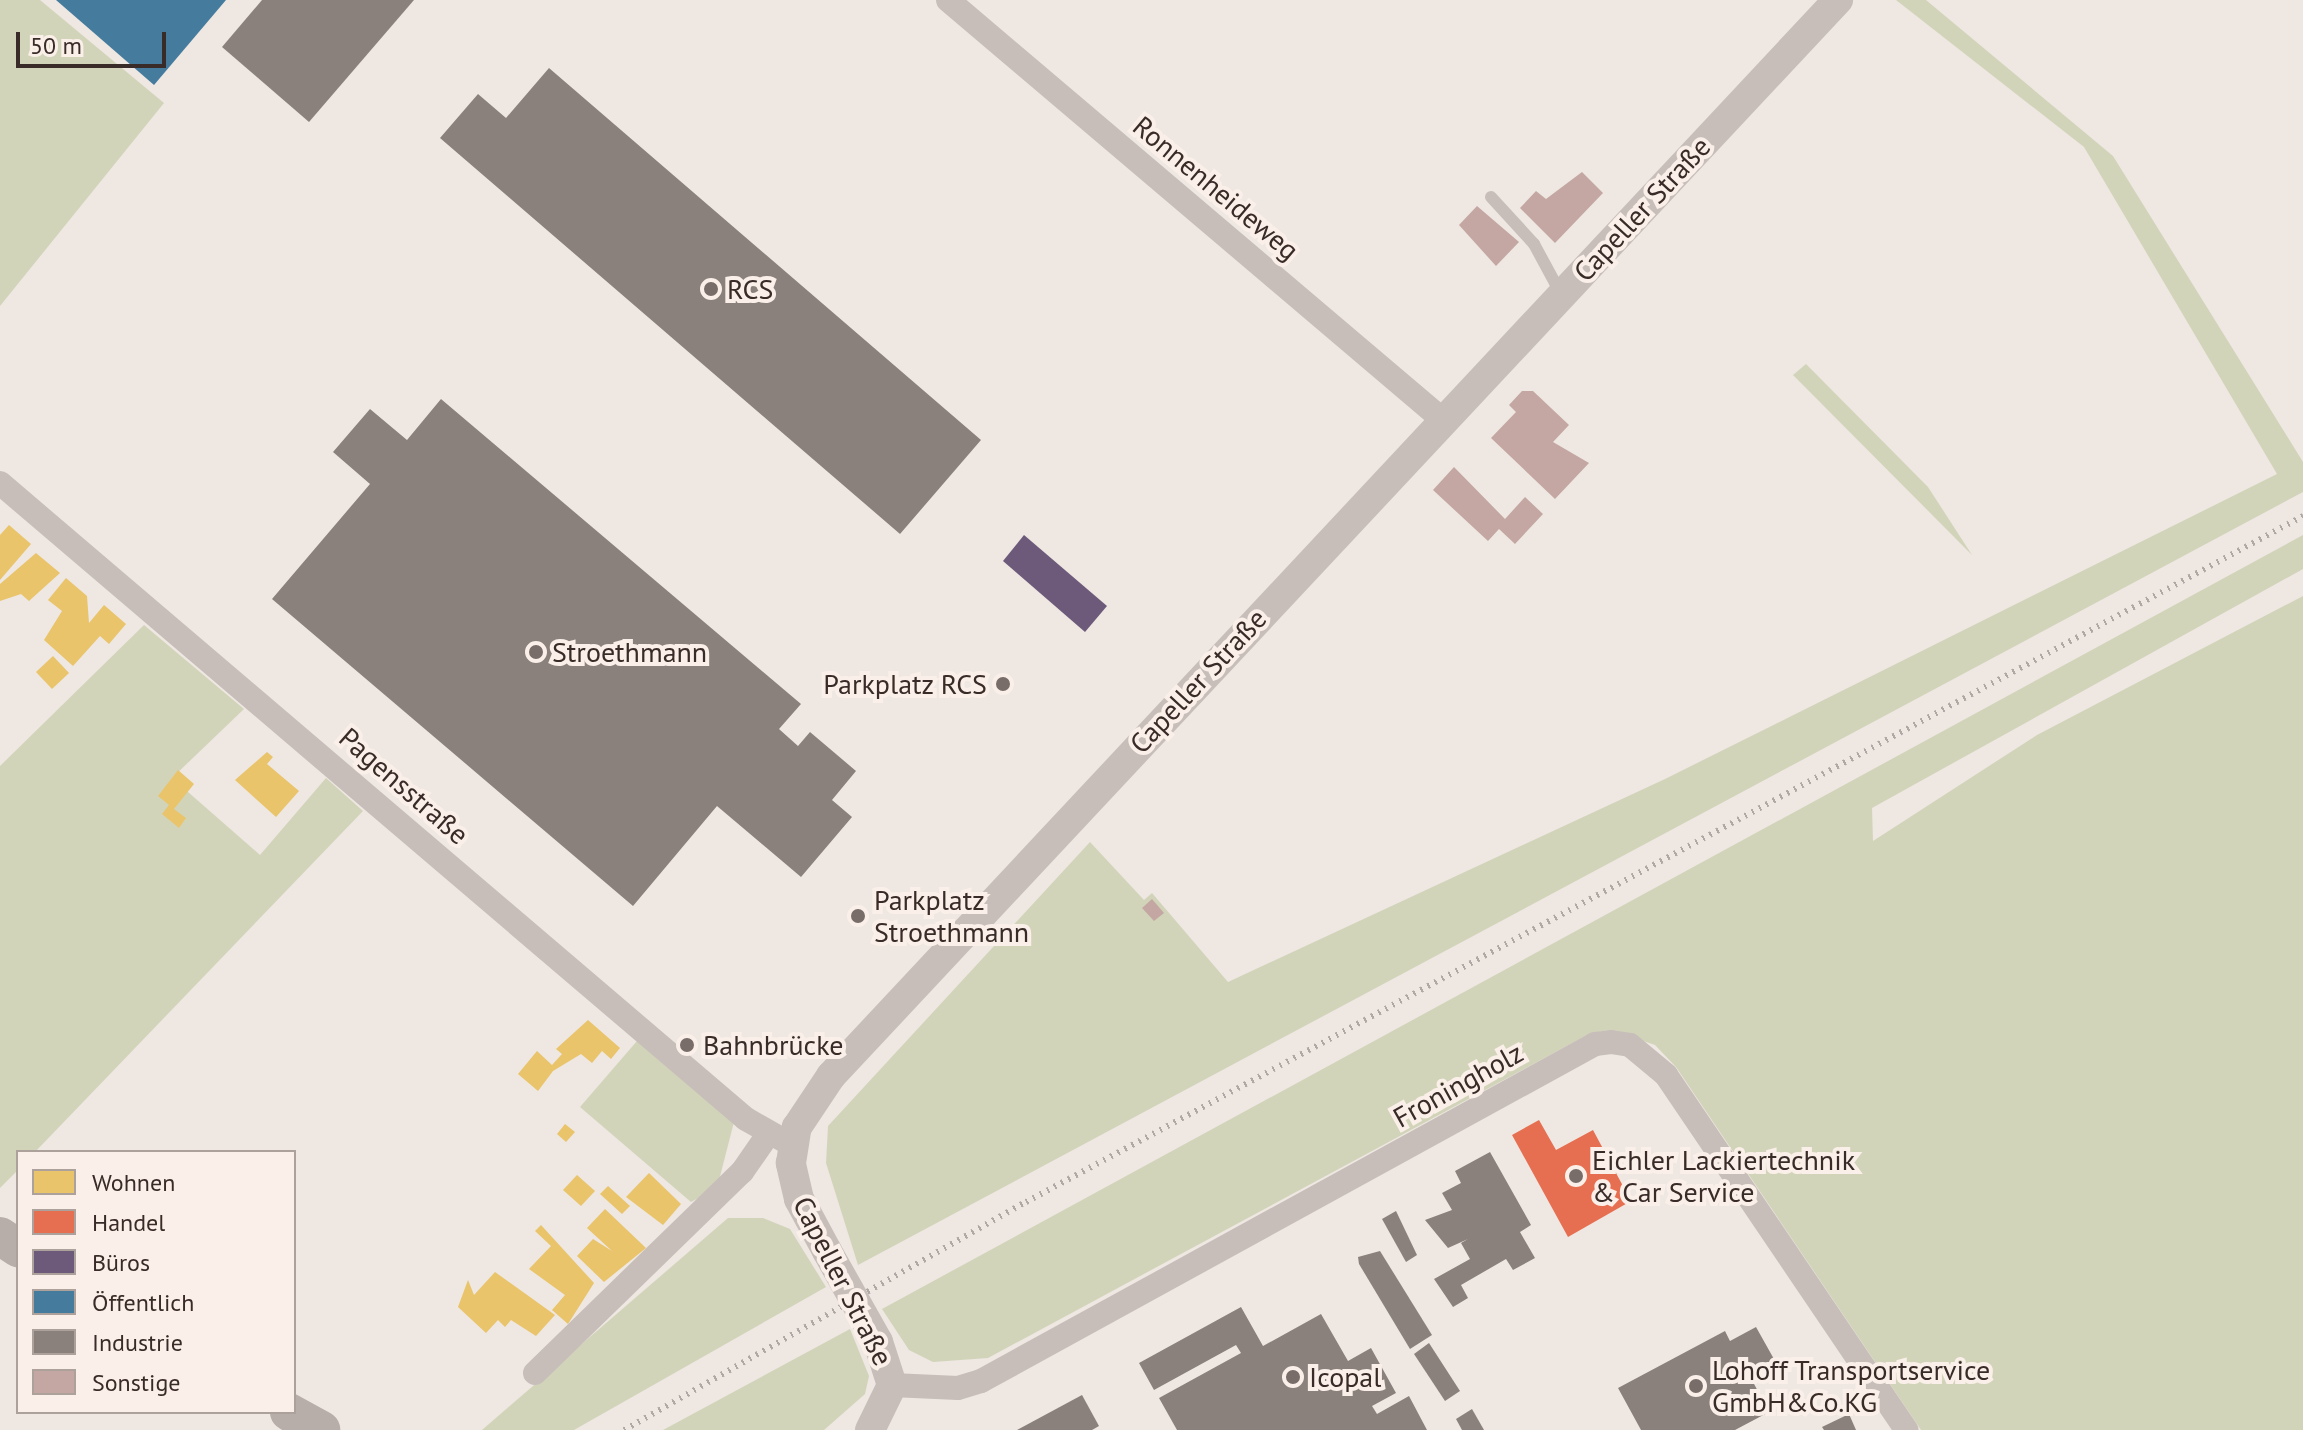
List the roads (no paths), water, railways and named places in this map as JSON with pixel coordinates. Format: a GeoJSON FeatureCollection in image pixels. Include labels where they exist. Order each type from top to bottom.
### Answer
{"type":"FeatureCollection","features":[{"type":"Feature","properties":{"kind":"main road"},"geometry":{"type":"LineString","coordinates":[[293,1414],[321,1430]]}},
{"type":"Feature","properties":{"kind":"street","name":"Ronnenheideweg"},"geometry":{"type":"LineString","coordinates":[[948,0],[1444,421]]}},
{"type":"Feature","properties":{"kind":"street","name":"Capeller Straße"},"geometry":{"type":"LineString","coordinates":[[870,1430],[892,1385],[878,1342],[793,1182],[781,1139],[880,1022],[1838,0]]}},
{"type":"Feature","properties":{"kind":"street","name":"Pagensstraße"},"geometry":{"type":"LineString","coordinates":[[0,483],[781,1139]]}},
{"type":"Feature","properties":{"kind":"street","name":"Froningholz"},"geometry":{"type":"LineString","coordinates":[[892,1385],[958,1388],[981,1381],[1582,1051],[1611,1042],[1630,1045],[1666,1075],[1906,1430]]}},
{"type":"Feature","properties":{"kind":"street"},"geometry":{"type":"LineString","coordinates":[[535,1373],[742,1172],[781,1139]]}},
{"type":"Feature","properties":{"kind":"lane"},"geometry":{"type":"LineString","coordinates":[[1491,197],[1534,244],[1562,295]]}},
{"type":"Feature","properties":{"kind":"railway"},"geometry":{"type":"LineString","coordinates":[[624,1430],[1026,1202],[2303,516]]}},
{"type":"Feature","properties":{"kind":"place","name":"RCS"},"geometry":{"type":"Point","coordinates":[711,289]}},
{"type":"Feature","properties":{"kind":"place","name":"Stroethmann"},"geometry":{"type":"Point","coordinates":[536,652]}},
{"type":"Feature","properties":{"kind":"place","name":"Parkplatz RCS"},"geometry":{"type":"Point","coordinates":[1003,684]}},
{"type":"Feature","properties":{"kind":"place","name":"Parkplatz Stroethmann"},"geometry":{"type":"Point","coordinates":[858,916]}},
{"type":"Feature","properties":{"kind":"place","name":"Bahnbrücke"},"geometry":{"type":"Point","coordinates":[687,1045]}},
{"type":"Feature","properties":{"kind":"place","name":"Eichler Lackiertechnik & Car Service"},"geometry":{"type":"Point","coordinates":[1576,1176]}},
{"type":"Feature","properties":{"kind":"place","name":"Icopal"},"geometry":{"type":"Point","coordinates":[1293,1377]}},
{"type":"Feature","properties":{"kind":"place","name":"Lohoff Transportservice GmbH&Co.KG"},"geometry":{"type":"Point","coordinates":[1696,1386]}}]}
